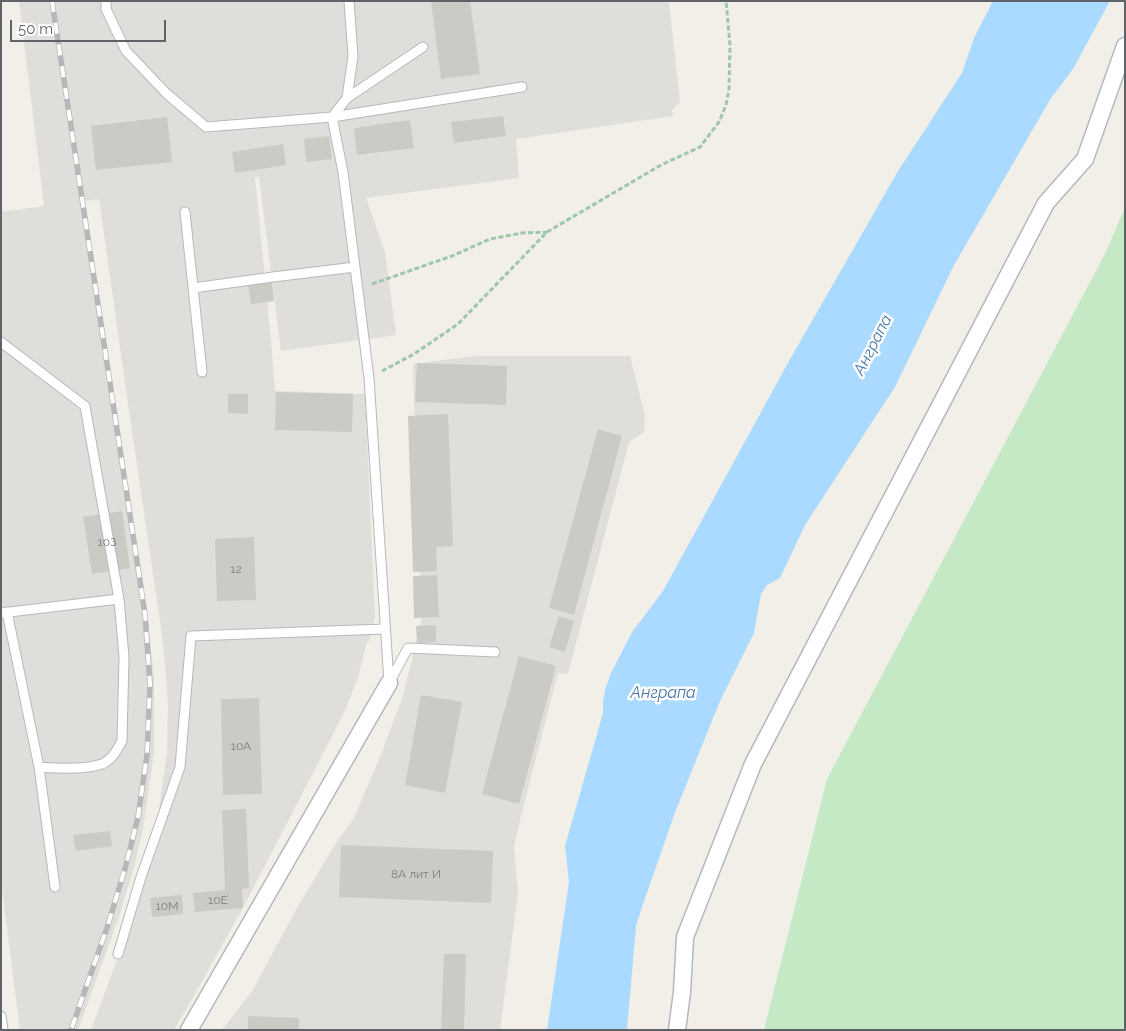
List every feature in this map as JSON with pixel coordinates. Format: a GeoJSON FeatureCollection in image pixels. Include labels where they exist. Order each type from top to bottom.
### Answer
{"type":"FeatureCollection","features":[{"type":"Feature","properties":{"kind":"street"},"geometry":{"type":"LineString","coordinates":[[676,1030],[682,992],[685,938],[753,764],[1046,203],[1085,159],[1125,46]]}},
{"type":"Feature","properties":{"kind":"street"},"geometry":{"type":"LineString","coordinates":[[189,1030],[389,683]]}},
{"type":"Feature","properties":{"kind":"lane"},"geometry":{"type":"LineString","coordinates":[[106,1],[106,10],[126,51],[167,94],[206,127],[332,117],[522,87]]}},
{"type":"Feature","properties":{"kind":"lane"},"geometry":{"type":"LineString","coordinates":[[347,98],[353,56],[349,1]]}},
{"type":"Feature","properties":{"kind":"lane"},"geometry":{"type":"LineString","coordinates":[[389,683],[369,378],[343,172],[332,117],[347,98],[423,47]]}},
{"type":"Feature","properties":{"kind":"lane"},"geometry":{"type":"LineString","coordinates":[[185,212],[202,372]]}},
{"type":"Feature","properties":{"kind":"lane"},"geometry":{"type":"LineString","coordinates":[[193,288],[355,266]]}},
{"type":"Feature","properties":{"kind":"lane"},"geometry":{"type":"LineString","coordinates":[[1,342],[85,406],[119,599],[124,657],[122,741],[116,753],[103,764],[62,768],[39,767]]}},
{"type":"Feature","properties":{"kind":"lane"},"geometry":{"type":"LineString","coordinates":[[55,886],[39,767],[4,612],[119,599]]}},
{"type":"Feature","properties":{"kind":"lane"},"geometry":{"type":"LineString","coordinates":[[118,954],[141,877],[180,767],[191,636],[385,629]]}},
{"type":"Feature","properties":{"kind":"lane"},"geometry":{"type":"LineString","coordinates":[[389,683],[408,648],[495,652]]}},
{"type":"Feature","properties":{"kind":"lane"},"geometry":{"type":"LineString","coordinates":[[1,1016],[3,1030]]}},
{"type":"Feature","properties":{"kind":"path"},"geometry":{"type":"LineString","coordinates":[[369,378],[414,354],[458,324],[547,232],[661,166],[700,147],[719,122],[726,105],[730,46],[726,1]]}},
{"type":"Feature","properties":{"kind":"path"},"geometry":{"type":"LineString","coordinates":[[358,289],[452,256],[490,239],[522,233],[547,232]]}},
{"type":"Feature","properties":{"kind":"shaded area"},"geometry":{"type":"Polygon","coordinates":[[[19,1],[669,1],[680,102],[672,110],[673,116],[516,139],[519,178],[366,198],[385,252],[396,335],[281,351],[259,177],[255,177],[275,391],[365,394],[375,617],[358,678],[343,715],[244,906],[174,1030],[91,1030],[118,957],[156,831],[167,752],[168,707],[162,635],[99,199],[85,201],[150,638],[154,678],[154,753],[143,829],[134,867],[119,917],[78,1030],[20,1030],[1,881],[1,212],[44,206],[19,1]]]}},
{"type":"Feature","properties":{"kind":"shaded area"},"geometry":{"type":"Polygon","coordinates":[[[475,356],[630,356],[645,416],[644,432],[629,442],[568,674],[558,673],[522,812],[514,847],[518,893],[500,1030],[222,1030],[252,991],[297,908],[339,838],[353,820],[403,696],[421,622],[413,364],[475,356]]]}},
{"type":"Feature","properties":{"kind":"green space"},"geometry":{"type":"Polygon","coordinates":[[[1125,207],[1125,1030],[764,1030],[827,779],[1106,252],[1125,207]]]}},
{"type":"Feature","properties":{"kind":"water","name":"Анграпа"},"geometry":{"type":"Polygon","coordinates":[[[993,1],[1110,1],[1073,69],[1051,98],[953,267],[895,387],[805,525],[780,578],[767,585],[761,594],[754,633],[720,701],[676,810],[636,926],[627,1030],[547,1030],[569,882],[565,846],[603,713],[605,690],[611,673],[632,632],[663,591],[789,361],[898,171],[962,73],[974,38],[993,1]]]}},
{"type":"Feature","properties":{"kind":"building"},"geometry":{"type":"Polygon","coordinates":[[[431,1],[470,1],[480,74],[441,79],[431,1]]]}},
{"type":"Feature","properties":{"kind":"building"},"geometry":{"type":"Polygon","coordinates":[[[503,116],[506,136],[454,143],[451,122],[503,116]]]}},
{"type":"Feature","properties":{"kind":"building"},"geometry":{"type":"Polygon","coordinates":[[[167,117],[172,162],[96,170],[91,126],[167,117]]]}},
{"type":"Feature","properties":{"kind":"building"},"geometry":{"type":"Polygon","coordinates":[[[410,120],[414,148],[357,155],[354,128],[410,120]]]}},
{"type":"Feature","properties":{"kind":"building"},"geometry":{"type":"Polygon","coordinates":[[[329,136],[332,159],[306,162],[304,139],[329,136]]]}},
{"type":"Feature","properties":{"kind":"building"},"geometry":{"type":"Polygon","coordinates":[[[283,144],[286,165],[235,173],[232,152],[283,144]]]}},
{"type":"Feature","properties":{"kind":"building"},"geometry":{"type":"Polygon","coordinates":[[[272,282],[274,301],[251,304],[248,285],[272,282]]]}},
{"type":"Feature","properties":{"kind":"building"},"geometry":{"type":"Polygon","coordinates":[[[417,363],[507,366],[506,405],[415,402],[417,363]]]}},
{"type":"Feature","properties":{"kind":"building"},"geometry":{"type":"Polygon","coordinates":[[[276,392],[353,394],[352,432],[275,430],[276,392]]]}},
{"type":"Feature","properties":{"kind":"building"},"geometry":{"type":"Polygon","coordinates":[[[228,394],[248,394],[248,414],[228,413],[228,394]]]}},
{"type":"Feature","properties":{"kind":"building"},"geometry":{"type":"Polygon","coordinates":[[[448,414],[453,546],[436,547],[437,571],[413,572],[408,416],[448,414]]]}},
{"type":"Feature","properties":{"kind":"building"},"geometry":{"type":"Polygon","coordinates":[[[598,429],[622,436],[574,615],[549,608],[598,429]]]}},
{"type":"Feature","properties":{"kind":"building"},"geometry":{"type":"Polygon","coordinates":[[[122,511],[130,568],[92,574],[83,517],[122,511]]]}},
{"type":"Feature","properties":{"kind":"building"},"geometry":{"type":"Polygon","coordinates":[[[254,537],[256,600],[217,601],[215,539],[254,537]]]}},
{"type":"Feature","properties":{"kind":"building"},"geometry":{"type":"Polygon","coordinates":[[[437,575],[439,617],[414,618],[413,576],[437,575]]]}},
{"type":"Feature","properties":{"kind":"building"},"geometry":{"type":"Polygon","coordinates":[[[559,616],[574,621],[565,652],[549,647],[559,616]]]}},
{"type":"Feature","properties":{"kind":"building"},"geometry":{"type":"Polygon","coordinates":[[[436,625],[436,642],[417,643],[416,626],[436,625]]]}},
{"type":"Feature","properties":{"kind":"building"},"geometry":{"type":"Polygon","coordinates":[[[519,656],[556,666],[519,804],[482,794],[519,656]]]}},
{"type":"Feature","properties":{"kind":"building"},"geometry":{"type":"Polygon","coordinates":[[[421,695],[462,702],[445,793],[405,785],[421,695]]]}},
{"type":"Feature","properties":{"kind":"building"},"geometry":{"type":"Polygon","coordinates":[[[259,698],[262,794],[223,795],[221,699],[259,698]]]}},
{"type":"Feature","properties":{"kind":"building"},"geometry":{"type":"Polygon","coordinates":[[[246,809],[249,888],[242,889],[243,908],[195,912],[193,893],[225,890],[222,810],[246,809]]]}},
{"type":"Feature","properties":{"kind":"building"},"geometry":{"type":"Polygon","coordinates":[[[110,831],[112,846],[76,851],[73,835],[110,831]]]}},
{"type":"Feature","properties":{"kind":"building"},"geometry":{"type":"Polygon","coordinates":[[[341,845],[493,851],[491,903],[339,897],[341,845]]]}},
{"type":"Feature","properties":{"kind":"building"},"geometry":{"type":"Polygon","coordinates":[[[182,895],[183,914],[152,917],[150,898],[182,895]]]}},
{"type":"Feature","properties":{"kind":"building"},"geometry":{"type":"Polygon","coordinates":[[[444,954],[466,954],[464,1030],[441,1030],[444,954]]]}},
{"type":"Feature","properties":{"kind":"building"},"geometry":{"type":"Polygon","coordinates":[[[248,1016],[299,1018],[299,1030],[248,1030],[248,1016]]]}},
{"type":"Feature","properties":{"kind":"railway"},"geometry":{"type":"LineString","coordinates":[[52,1],[145,614],[150,684],[147,755],[138,817],[108,925],[71,1030]]}}]}
